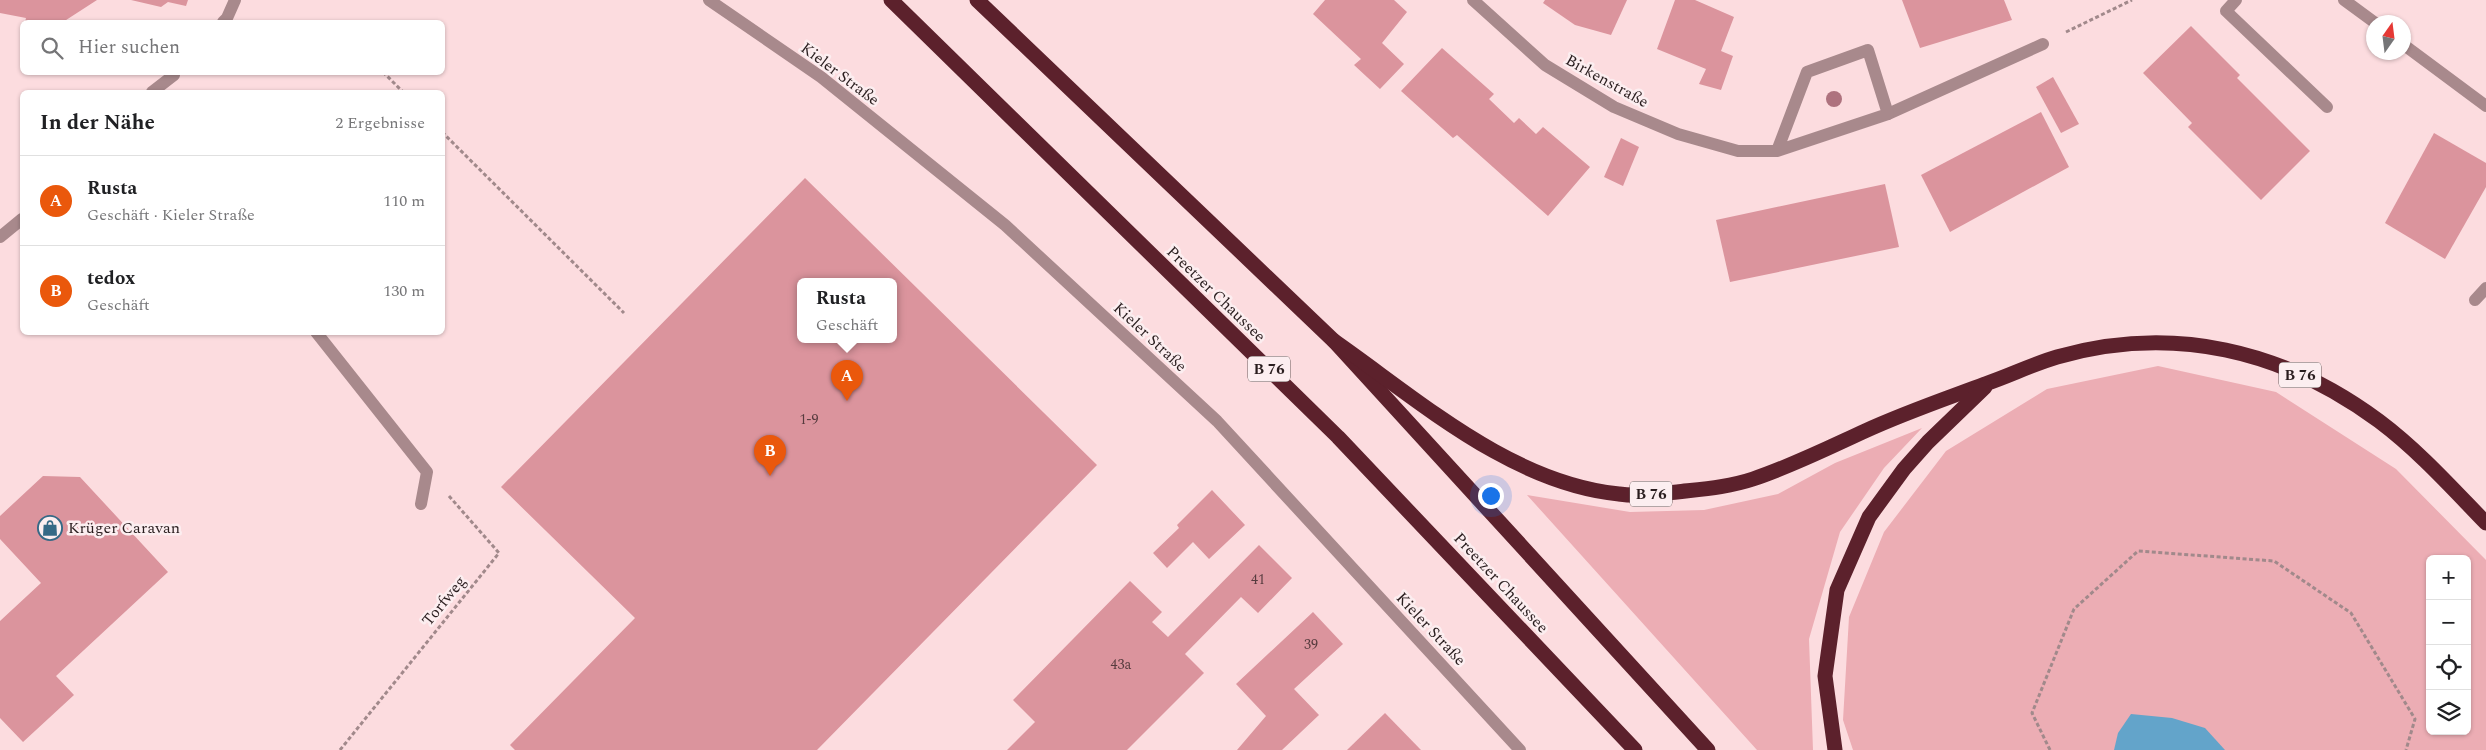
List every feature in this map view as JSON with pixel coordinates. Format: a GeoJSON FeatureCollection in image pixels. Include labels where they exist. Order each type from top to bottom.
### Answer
{"type":"FeatureCollection","features":[{"type":"Feature","properties":{"kind":"highway","name":"Preetzer Chaussee"},"geometry":{"type":"LineString","coordinates":[[891,0],[1338,437],[1635,750]]}},
{"type":"Feature","properties":{"kind":"highway","name":"B 76"},"geometry":{"type":"LineString","coordinates":[[977,0],[1334,341],[1708,750]]}},
{"type":"Feature","properties":{"kind":"highway","name":"B 76"},"geometry":{"type":"LineString","coordinates":[[1334,341],[1471,438],[1502,455],[1539,474],[1583,488],[1621,495],[1664,494],[1713,488],[1750,480],[1786,467],[1900,415],[2056,357],[2105,347],[2160,341],[2254,356],[2339,394],[2379,421],[2421,456],[2486,523]]}},
{"type":"Feature","properties":{"kind":"highway","name":"B 76"},"geometry":{"type":"LineString","coordinates":[[1835,750],[1825,676],[1837,590],[1869,517],[1904,469],[1928,442],[1990,382]]}},
{"type":"Feature","properties":{"kind":"street"},"geometry":{"type":"LineString","coordinates":[[225,20],[235,0]]}},
{"type":"Feature","properties":{"kind":"street","name":"Kieler Straße"},"geometry":{"type":"LineString","coordinates":[[709,0],[821,77],[1005,225],[1217,421],[1520,750]]}},
{"type":"Feature","properties":{"kind":"street","name":"Birkenstraße"},"geometry":{"type":"LineString","coordinates":[[1473,0],[1545,65],[1614,107],[1678,134],[1738,151],[1777,150],[1888,114],[2043,44]]}},
{"type":"Feature","properties":{"kind":"street"},"geometry":{"type":"LineString","coordinates":[[2236,0],[2226,11],[2327,107]]}},
{"type":"Feature","properties":{"kind":"street"},"geometry":{"type":"LineString","coordinates":[[2344,0],[2366,16]]}},
{"type":"Feature","properties":{"kind":"street"},"geometry":{"type":"LineString","coordinates":[[1777,150],[1807,72],[1868,50],[1888,114]]}},
{"type":"Feature","properties":{"kind":"street"},"geometry":{"type":"LineString","coordinates":[[2411,50],[2486,106]]}},
{"type":"Feature","properties":{"kind":"street"},"geometry":{"type":"LineString","coordinates":[[155,90],[174,75]]}},
{"type":"Feature","properties":{"kind":"street"},"geometry":{"type":"LineString","coordinates":[[0,237],[20,221]]}},
{"type":"Feature","properties":{"kind":"street"},"geometry":{"type":"LineString","coordinates":[[2474,300],[2486,288]]}},
{"type":"Feature","properties":{"kind":"street"},"geometry":{"type":"LineString","coordinates":[[318,335],[427,472],[421,504]]}},
{"type":"Feature","properties":{"kind":"path"},"geometry":{"type":"LineString","coordinates":[[2043,44],[2132,0]]}},
{"type":"Feature","properties":{"kind":"path"},"geometry":{"type":"LineString","coordinates":[[387,75],[402,90]]}},
{"type":"Feature","properties":{"kind":"path"},"geometry":{"type":"LineString","coordinates":[[445,135],[624,313]]}},
{"type":"Feature","properties":{"kind":"path","name":"Torfweg"},"geometry":{"type":"LineString","coordinates":[[340,750],[500,552],[427,472]]}},
{"type":"Feature","properties":{"kind":"path"},"geometry":{"type":"LineString","coordinates":[[2050,750],[2032,713],[2074,609],[2138,551],[2274,561],[2351,613],[2415,719],[2406,750]]}},
{"type":"Feature","properties":{"kind":"shaded area"},"geometry":{"type":"Polygon","coordinates":[[[2158,366],[2276,392],[2396,469],[2486,560],[2486,750],[1853,750],[1843,720],[1849,617],[1884,532],[1946,451],[2047,389],[2158,366]]]}},
{"type":"Feature","properties":{"kind":"shaded area"},"geometry":{"type":"Polygon","coordinates":[[[1922,428],[1884,468],[1840,532],[1809,639],[1813,750],[1757,750],[1527,495],[1630,512],[1704,510],[1778,494],[1835,463],[1922,428]]]}},
{"type":"Feature","properties":{"kind":"water"},"geometry":{"type":"Polygon","coordinates":[[[2131,714],[2172,718],[2205,728],[2225,750],[2114,750],[2118,733],[2131,714]]]}},
{"type":"Feature","properties":{"kind":"building"},"geometry":{"type":"Polygon","coordinates":[[[0,0],[97,0],[66,20],[26,20],[26,18],[0,13],[0,0]]]}},
{"type":"Feature","properties":{"kind":"building"},"geometry":{"type":"Polygon","coordinates":[[[131,0],[188,0],[186,6],[168,2],[161,7],[131,0]]]}},
{"type":"Feature","properties":{"kind":"building"},"geometry":{"type":"Polygon","coordinates":[[[1325,0],[1394,0],[1407,12],[1382,43],[1404,64],[1380,89],[1354,65],[1361,59],[1313,14],[1325,0]]]}},
{"type":"Feature","properties":{"kind":"building"},"geometry":{"type":"Polygon","coordinates":[[[1545,0],[1627,0],[1611,35],[1575,25],[1543,3],[1545,0]]]}},
{"type":"Feature","properties":{"kind":"building"},"geometry":{"type":"Polygon","coordinates":[[[1675,0],[1695,0],[1734,17],[1721,51],[1733,56],[1721,90],[1699,84],[1706,69],[1657,49],[1675,0]]]}},
{"type":"Feature","properties":{"kind":"building"},"geometry":{"type":"Polygon","coordinates":[[[1902,0],[2004,0],[2012,20],[1920,48],[1902,0]]]}},
{"type":"Feature","properties":{"kind":"building"},"geometry":{"type":"Polygon","coordinates":[[[2191,26],[2240,75],[2237,78],[2310,151],[2261,200],[2188,127],[2192,123],[2143,73],[2191,26]]]}},
{"type":"Feature","properties":{"kind":"building"},"geometry":{"type":"Polygon","coordinates":[[[1442,48],[1494,94],[1489,99],[1514,123],[1519,118],[1536,134],[1543,127],[1590,167],[1548,216],[1457,135],[1453,138],[1401,91],[1442,48]]]}},
{"type":"Feature","properties":{"kind":"building"},"geometry":{"type":"Polygon","coordinates":[[[2053,77],[2079,124],[2061,133],[2036,87],[2053,77]]]}},
{"type":"Feature","properties":{"kind":"building"},"geometry":{"type":"Polygon","coordinates":[[[2041,112],[2069,167],[1950,232],[1921,175],[2041,112]]]}},
{"type":"Feature","properties":{"kind":"building"},"geometry":{"type":"Polygon","coordinates":[[[2434,133],[2486,163],[2486,187],[2445,259],[2385,223],[2434,133]]]}},
{"type":"Feature","properties":{"kind":"building"},"geometry":{"type":"Polygon","coordinates":[[[1621,138],[1639,147],[1623,186],[1604,177],[1621,138]]]}},
{"type":"Feature","properties":{"kind":"building"},"geometry":{"type":"Polygon","coordinates":[[[805,178],[1097,465],[817,750],[515,750],[510,745],[635,618],[501,487],[805,178]]]}},
{"type":"Feature","properties":{"kind":"building"},"geometry":{"type":"Polygon","coordinates":[[[1885,184],[1899,247],[1730,282],[1716,220],[1885,184]]]}},
{"type":"Feature","properties":{"kind":"building"},"geometry":{"type":"Polygon","coordinates":[[[43,476],[80,477],[168,572],[56,676],[74,695],[23,742],[0,718],[0,621],[41,583],[0,539],[0,516],[43,476]]]}},
{"type":"Feature","properties":{"kind":"building"},"geometry":{"type":"Polygon","coordinates":[[[1212,490],[1245,525],[1209,559],[1193,542],[1167,568],[1153,553],[1179,528],[1177,525],[1212,490]]]}},
{"type":"Feature","properties":{"kind":"building"},"geometry":{"type":"Polygon","coordinates":[[[1259,545],[1292,578],[1258,613],[1241,597],[1185,654],[1204,673],[1127,750],[1007,750],[1035,722],[1013,700],[1130,581],[1162,612],[1152,622],[1168,637],[1259,545]]]}},
{"type":"Feature","properties":{"kind":"building"},"geometry":{"type":"Polygon","coordinates":[[[1313,612],[1343,644],[1294,689],[1319,715],[1282,750],[1237,750],[1266,716],[1236,684],[1313,612]]]}},
{"type":"Feature","properties":{"kind":"building"},"geometry":{"type":"Polygon","coordinates":[[[1385,713],[1421,750],[1347,750],[1385,713]]]}},
{"type":"Feature","properties":{"kind":"place","name":"Rusta"},"geometry":{"type":"Point","coordinates":[847,401]}},
{"type":"Feature","properties":{"kind":"place","name":"tedox"},"geometry":{"type":"Point","coordinates":[770,476]}},
{"type":"Feature","properties":{"kind":"place","name":"Krüger Caravan"},"geometry":{"type":"Point","coordinates":[50,528]}}]}
